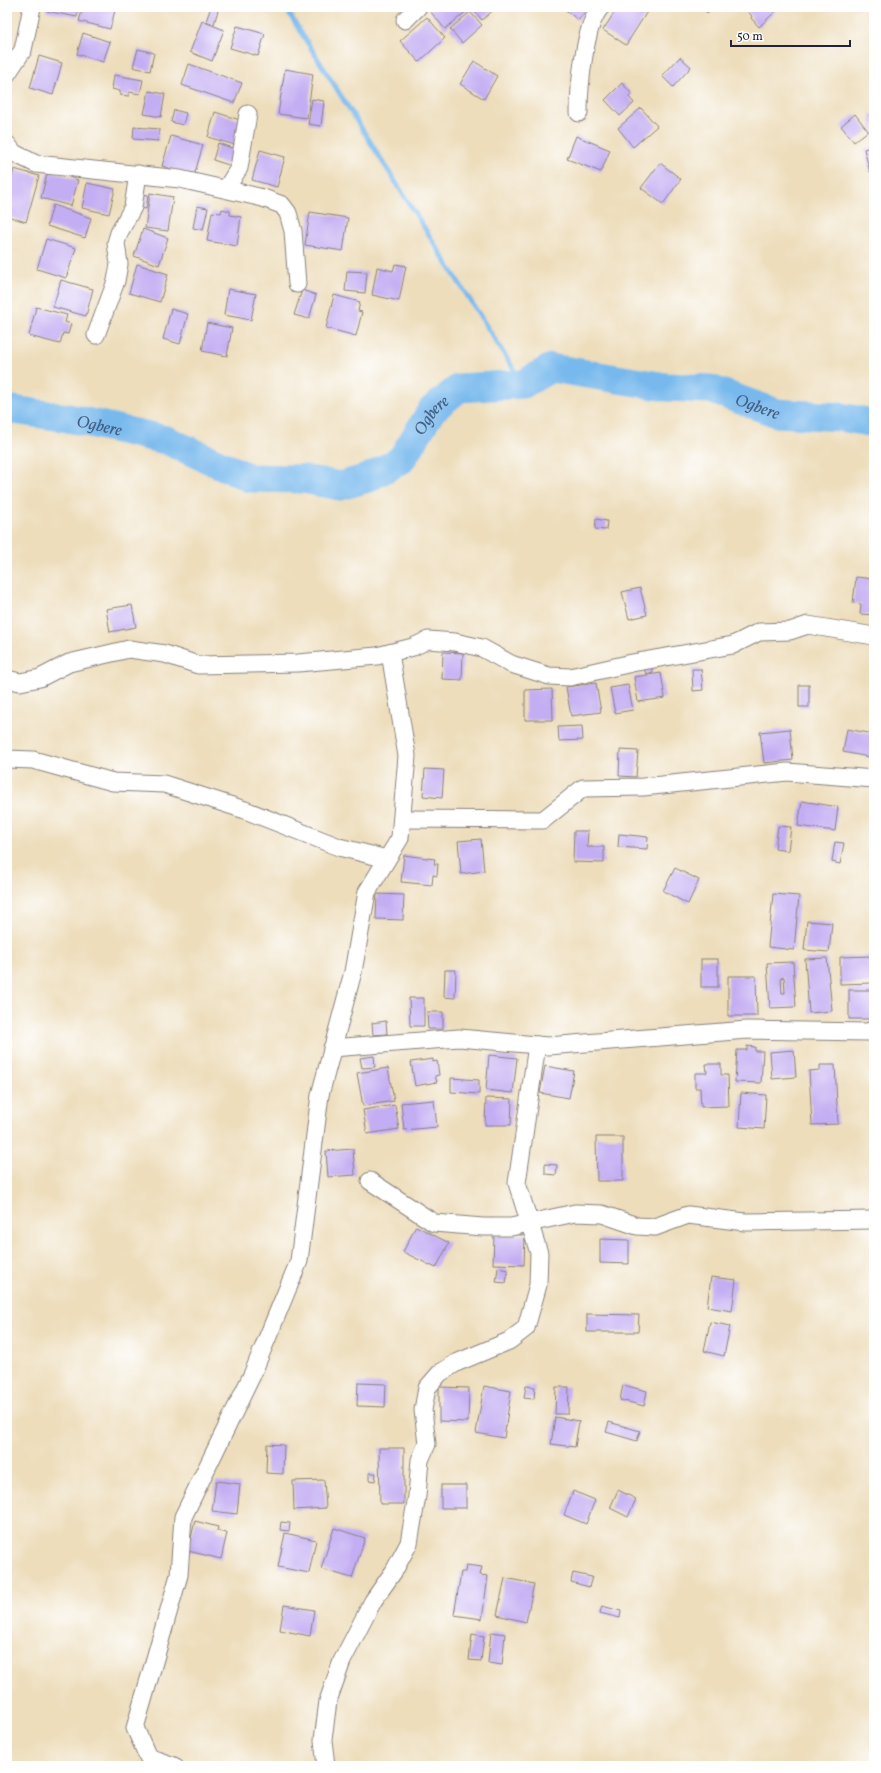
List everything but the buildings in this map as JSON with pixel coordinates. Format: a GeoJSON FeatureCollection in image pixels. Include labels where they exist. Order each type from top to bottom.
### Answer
{"type":"FeatureCollection","features":[{"type":"Feature","properties":{"kind":"street"},"geometry":{"type":"LineString","coordinates":[[7,74],[23,50],[32,7]]}},
{"type":"Feature","properties":{"kind":"street"},"geometry":{"type":"LineString","coordinates":[[405,20],[418,7]]}},
{"type":"Feature","properties":{"kind":"street"},"geometry":{"type":"LineString","coordinates":[[579,113],[579,85],[588,34],[596,12],[601,7]]}},
{"type":"Feature","properties":{"kind":"street"},"geometry":{"type":"LineString","coordinates":[[226,189],[240,168],[248,114]]}},
{"type":"Feature","properties":{"kind":"street"},"geometry":{"type":"LineString","coordinates":[[7,144],[14,153],[36,164],[180,179],[263,198],[282,205],[288,213],[293,231],[297,284]]}},
{"type":"Feature","properties":{"kind":"street"},"geometry":{"type":"LineString","coordinates":[[96,335],[116,282],[119,264],[116,243],[119,233],[133,207],[138,174]]}},
{"type":"Feature","properties":{"kind":"street"},"geometry":{"type":"LineString","coordinates":[[7,679],[20,682],[40,678],[69,663],[129,649],[165,654],[198,665],[298,663],[377,656],[428,640],[455,642],[482,648],[511,664],[549,676],[570,677],[632,663],[733,645],[758,632],[790,631],[808,626],[874,636]]}},
{"type":"Feature","properties":{"kind":"street"},"geometry":{"type":"LineString","coordinates":[[174,1766],[148,1757],[135,1728],[179,1575],[183,1517],[252,1375],[299,1261],[320,1095],[353,972],[367,892],[400,838],[407,756],[390,653]]}},
{"type":"Feature","properties":{"kind":"street"},"geometry":{"type":"LineString","coordinates":[[7,759],[33,760],[113,782],[164,784],[245,810],[340,847],[387,859]]}},
{"type":"Feature","properties":{"kind":"street"},"geometry":{"type":"LineString","coordinates":[[402,819],[542,820],[583,788],[643,788],[787,772],[874,779]]}},
{"type":"Feature","properties":{"kind":"street"},"geometry":{"type":"LineString","coordinates":[[332,1048],[458,1038],[548,1046],[747,1030],[868,1032],[874,1029]]}},
{"type":"Feature","properties":{"kind":"street"},"geometry":{"type":"LineString","coordinates":[[326,1766],[322,1740],[328,1701],[342,1661],[374,1601],[394,1571],[409,1543],[417,1496],[420,1460],[427,1444],[424,1410],[427,1388],[440,1373],[456,1363],[510,1341],[526,1328],[538,1285],[539,1253],[517,1182],[537,1045]]}},
{"type":"Feature","properties":{"kind":"street"},"geometry":{"type":"LineString","coordinates":[[370,1181],[434,1223],[483,1227],[511,1227],[575,1213],[602,1214],[637,1226],[655,1227],[688,1215],[745,1222],[874,1220]]}},
{"type":"Feature","properties":{"kind":"waterway"},"geometry":{"type":"LineString","coordinates":[[285,7],[523,384]]}},
{"type":"Feature","properties":{"kind":"waterway","name":"Ogbere"},"geometry":{"type":"LineString","coordinates":[[7,409],[68,418],[166,440],[250,478],[303,479],[340,486],[368,478],[401,460],[432,410],[459,388],[523,384],[551,368],[666,387],[710,389],[777,413],[840,417],[874,423]]}}]}
